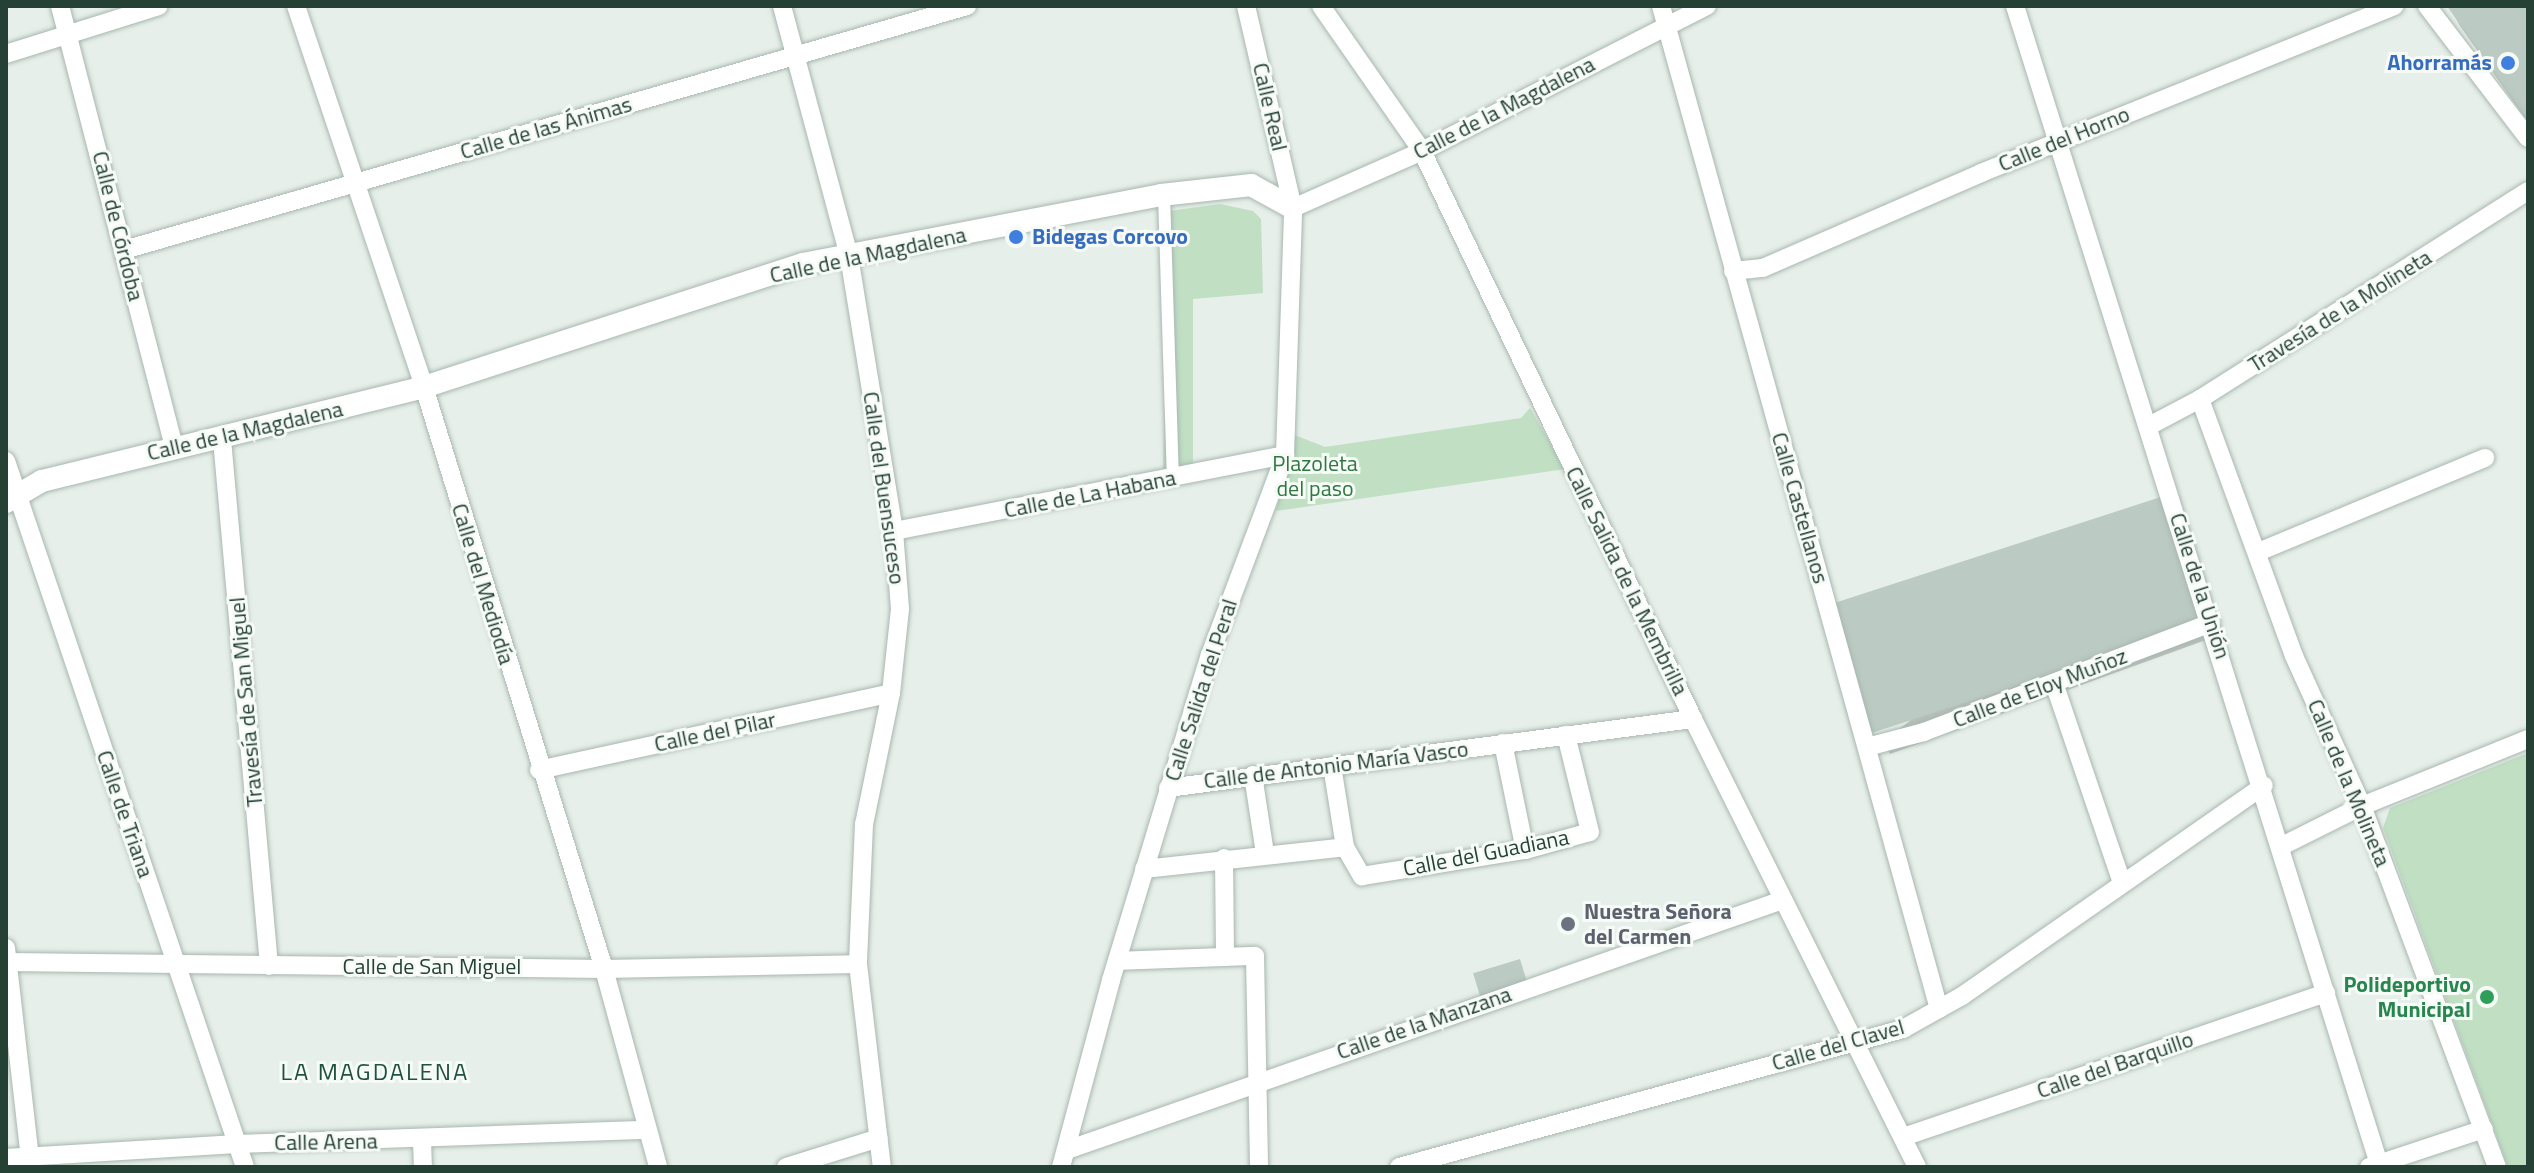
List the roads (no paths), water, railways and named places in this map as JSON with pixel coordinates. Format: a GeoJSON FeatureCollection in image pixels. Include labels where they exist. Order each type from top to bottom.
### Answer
{"type":"FeatureCollection","features":[{"type":"Feature","properties":{"kind":"street","name":"Calle de Córdoba"},"geometry":{"type":"LineString","coordinates":[[60,6],[174,447]]}},
{"type":"Feature","properties":{"kind":"street"},"geometry":{"type":"LineString","coordinates":[[6,54],[159,6]]}},
{"type":"Feature","properties":{"kind":"street","name":"Calle del Mediodía"},"geometry":{"type":"LineString","coordinates":[[296,6],[424,387],[539,770],[604,969],[658,1167]]}},
{"type":"Feature","properties":{"kind":"street","name":"Calle del Buensuceso"},"geometry":{"type":"LineString","coordinates":[[782,6],[849,256],[894,531],[900,609],[891,693],[864,824],[858,964],[882,1167]]}},
{"type":"Feature","properties":{"kind":"street","name":"Calle de las Ánimas"},"geometry":{"type":"LineString","coordinates":[[124,250],[967,6]]}},
{"type":"Feature","properties":{"kind":"street","name":"Calle Real"},"geometry":{"type":"LineString","coordinates":[[1246,6],[1293,208]]}},
{"type":"Feature","properties":{"kind":"street","name":"Calle Salida de la Membrilla"},"geometry":{"type":"LineString","coordinates":[[1321,6],[1422,151],[1693,719],[1917,1167]]}},
{"type":"Feature","properties":{"kind":"street","name":"Calle Castellanos"},"geometry":{"type":"LineString","coordinates":[[1661,6],[1939,1009]]}},
{"type":"Feature","properties":{"kind":"street","name":"Calle de la Magdalena"},"geometry":{"type":"LineString","coordinates":[[11,496],[174,447],[222,439],[424,387],[803,264],[1164,195],[1251,185],[1293,208],[1422,151],[1707,6]]}},
{"type":"Feature","properties":{"kind":"street","name":"Calle de la Unión"},"geometry":{"type":"LineString","coordinates":[[2015,6],[2264,785],[2376,1166]]}},
{"type":"Feature","properties":{"kind":"street","name":"Calle del Horno"},"geometry":{"type":"LineString","coordinates":[[1733,271],[1763,268],[2059,142],[2395,6]]}},
{"type":"Feature","properties":{"kind":"street"},"geometry":{"type":"LineString","coordinates":[[2427,6],[2528,138]]}},
{"type":"Feature","properties":{"kind":"street","name":"Travesía de la Molineta"},"geometry":{"type":"LineString","coordinates":[[2149,426],[2200,399],[2528,191]]}},
{"type":"Feature","properties":{"kind":"street"},"geometry":{"type":"LineString","coordinates":[[1164,195],[1173,479]]}},
{"type":"Feature","properties":{"kind":"street","name":"Calle Salida del Peral"},"geometry":{"type":"LineString","coordinates":[[1064,1159],[1117,961],[1168,788],[1210,655],[1285,455],[1293,208]]}},
{"type":"Feature","properties":{"kind":"street","name":"Calle de la Molineta"},"geometry":{"type":"LineString","coordinates":[[2200,399],[2294,656],[2362,806],[2497,1167]]}},
{"type":"Feature","properties":{"kind":"street","name":"Travesía de San Miguel"},"geometry":{"type":"LineString","coordinates":[[222,439],[269,966]]}},
{"type":"Feature","properties":{"kind":"street","name":"Calle de La Habana"},"geometry":{"type":"LineString","coordinates":[[894,531],[1285,455]]}},
{"type":"Feature","properties":{"kind":"street"},"geometry":{"type":"LineString","coordinates":[[2258,552],[2485,458]]}},
{"type":"Feature","properties":{"kind":"street","name":"Calle de Triana"},"geometry":{"type":"LineString","coordinates":[[6,461],[11,496],[245,1167]]}},
{"type":"Feature","properties":{"kind":"street","name":"Calle de Eloy Muñoz"},"geometry":{"type":"LineString","coordinates":[[1867,747],[1924,732],[2211,623]]}},
{"type":"Feature","properties":{"kind":"street"},"geometry":{"type":"LineString","coordinates":[[2054,683],[2122,883]]}},
{"type":"Feature","properties":{"kind":"street","name":"Calle del Pilar"},"geometry":{"type":"LineString","coordinates":[[539,770],[891,693]]}},
{"type":"Feature","properties":{"kind":"street","name":"Calle de Antonio María Vasco"},"geometry":{"type":"LineString","coordinates":[[1168,788],[1693,719]]}},
{"type":"Feature","properties":{"kind":"street","name":"Calle del Guadiana"},"geometry":{"type":"LineString","coordinates":[[1345,847],[1362,876],[1525,850],[1590,832],[1566,735]]}},
{"type":"Feature","properties":{"kind":"street"},"geometry":{"type":"LineString","coordinates":[[2282,846],[2362,806],[2528,739]]}},
{"type":"Feature","properties":{"kind":"street"},"geometry":{"type":"LineString","coordinates":[[1503,743],[1525,850]]}},
{"type":"Feature","properties":{"kind":"street"},"geometry":{"type":"LineString","coordinates":[[1144,869],[1265,853],[1345,847],[1332,766]]}},
{"type":"Feature","properties":{"kind":"street"},"geometry":{"type":"LineString","coordinates":[[1253,775],[1265,853]]}},
{"type":"Feature","properties":{"kind":"street","name":"Calle del Clavel"},"geometry":{"type":"LineString","coordinates":[[1399,1167],[1903,1029],[1939,1009],[2264,785]]}},
{"type":"Feature","properties":{"kind":"street"},"geometry":{"type":"LineString","coordinates":[[1224,858],[1225,957]]}},
{"type":"Feature","properties":{"kind":"street","name":"Calle de la Manzana"},"geometry":{"type":"LineString","coordinates":[[1064,1159],[1257,1080],[1783,900]]}},
{"type":"Feature","properties":{"kind":"street"},"geometry":{"type":"LineString","coordinates":[[1117,961],[1255,956],[1259,1167]]}},
{"type":"Feature","properties":{"kind":"street"},"geometry":{"type":"LineString","coordinates":[[8,957],[31,1162]]}},
{"type":"Feature","properties":{"kind":"street","name":"Calle de San Miguel"},"geometry":{"type":"LineString","coordinates":[[8,957],[177,967],[604,969],[858,964]]}},
{"type":"Feature","properties":{"kind":"street","name":"Calle del Barquillo"},"geometry":{"type":"LineString","coordinates":[[1903,1137],[2326,993]]}},
{"type":"Feature","properties":{"kind":"street"},"geometry":{"type":"LineString","coordinates":[[2376,1166],[2484,1129]]}},
{"type":"Feature","properties":{"kind":"street","name":"Calle Arena"},"geometry":{"type":"LineString","coordinates":[[6,1158],[31,1162],[95,1160],[237,1144],[422,1141],[647,1130]]}},
{"type":"Feature","properties":{"kind":"street"},"geometry":{"type":"LineString","coordinates":[[786,1167],[879,1138]]}},
{"type":"Feature","properties":{"kind":"street"},"geometry":{"type":"LineString","coordinates":[[422,1141],[423,1167]]}},
{"type":"Feature","properties":{"kind":"place","name":"Ahorramás"},"geometry":{"type":"Point","coordinates":[2508,63]}},
{"type":"Feature","properties":{"kind":"place","name":"Bidegas Corcovo"},"geometry":{"type":"Point","coordinates":[1016,237]}},
{"type":"Feature","properties":{"kind":"place","name":"Nuestra Señora del Carmen"},"geometry":{"type":"Point","coordinates":[1568,924]}},
{"type":"Feature","properties":{"kind":"place","name":"Polideportivo Municipal"},"geometry":{"type":"Point","coordinates":[2487,997]}},
{"type":"Feature","properties":{"kind":"district","name":"LA MAGDALENA"},"geometry":{"type":"Point","coordinates":[375,1072]}},
{"type":"Feature","properties":{"kind":"park label","name":"Plazoleta del paso"},"geometry":{"type":"Point","coordinates":[1315,476]}}]}
